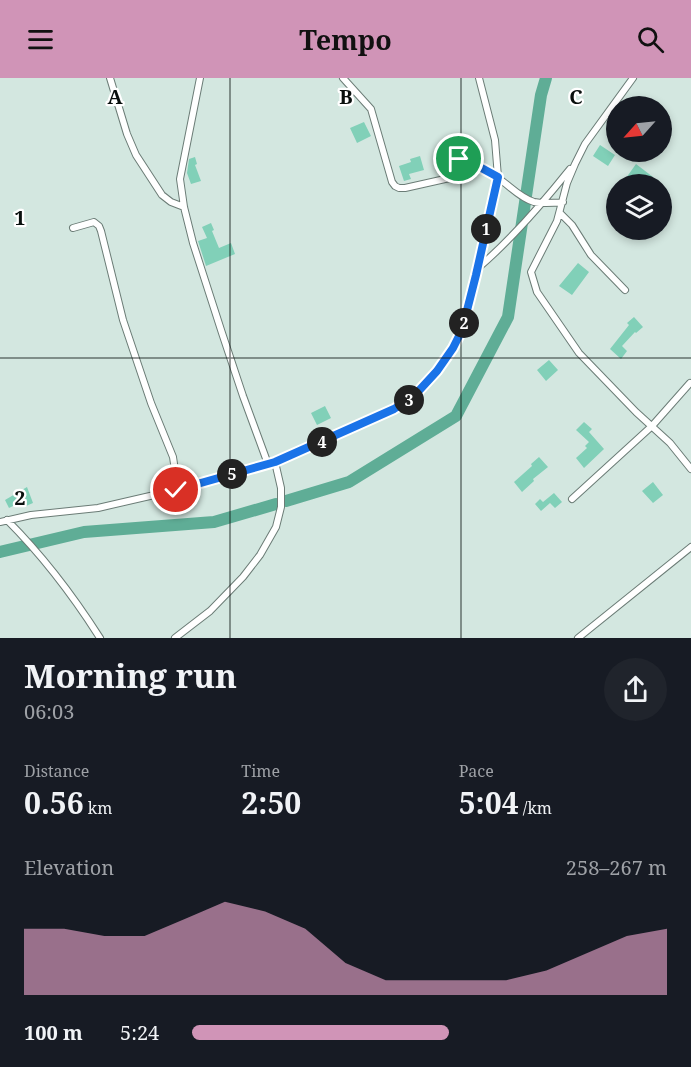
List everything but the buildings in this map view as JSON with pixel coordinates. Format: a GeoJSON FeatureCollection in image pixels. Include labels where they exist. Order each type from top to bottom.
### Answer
{"type":"FeatureCollection","features":[{"type":"Feature","properties":{"kind":"street"},"geometry":{"type":"LineString","coordinates":[[110,78],[136,155],[162,195],[171,202],[184,207]]}},
{"type":"Feature","properties":{"kind":"street"},"geometry":{"type":"LineString","coordinates":[[175,638],[210,611],[243,577],[260,555],[276,527],[281,507],[281,488],[243,396],[193,243],[184,207],[180,179],[200,78]]}},
{"type":"Feature","properties":{"kind":"street"},"geometry":{"type":"LineString","coordinates":[[342,78],[371,109],[389,174],[395,186],[405,188],[454,177],[476,165]]}},
{"type":"Feature","properties":{"kind":"street"},"geometry":{"type":"LineString","coordinates":[[4,521],[31,515],[98,508],[176,490],[272,463],[394,409],[414,396],[437,371],[462,330],[498,177],[495,140],[479,78]]}},
{"type":"Feature","properties":{"kind":"street"},"geometry":{"type":"LineString","coordinates":[[633,78],[585,144],[567,183],[560,213],[531,272],[537,292],[579,353],[636,412],[670,443],[691,469]]}},
{"type":"Feature","properties":{"kind":"street"},"geometry":{"type":"LineString","coordinates":[[441,154],[476,165],[498,177],[533,202],[563,202]]}},
{"type":"Feature","properties":{"kind":"street"},"geometry":{"type":"LineString","coordinates":[[477,268],[498,250],[575,164]]}},
{"type":"Feature","properties":{"kind":"street"},"geometry":{"type":"LineString","coordinates":[[560,213],[572,225],[591,255],[625,290]]}},
{"type":"Feature","properties":{"kind":"street"},"geometry":{"type":"LineString","coordinates":[[73,228],[94,222],[101,231],[123,321],[172,457],[176,490]]}},
{"type":"Feature","properties":{"kind":"street"},"geometry":{"type":"LineString","coordinates":[[572,498],[652,426],[690,383]]}},
{"type":"Feature","properties":{"kind":"street"},"geometry":{"type":"LineString","coordinates":[[4,521],[32,544],[70,592],[100,638]]}},
{"type":"Feature","properties":{"kind":"street"},"geometry":{"type":"LineString","coordinates":[[578,638],[691,547]]}},
{"type":"Feature","properties":{"kind":"waterway"},"geometry":{"type":"LineString","coordinates":[[286,501],[349,482],[456,416],[508,317],[541,95],[546,78]]}},
{"type":"Feature","properties":{"kind":"waterway"},"geometry":{"type":"LineString","coordinates":[[0,552],[84,532],[214,522],[276,504]]}},
{"type":"Feature","properties":{"kind":"route"},"geometry":{"type":"LineString","coordinates":[[176,490],[275,462],[340,434],[404,404],[437,371],[462,330],[498,177],[459,159]]}}]}
